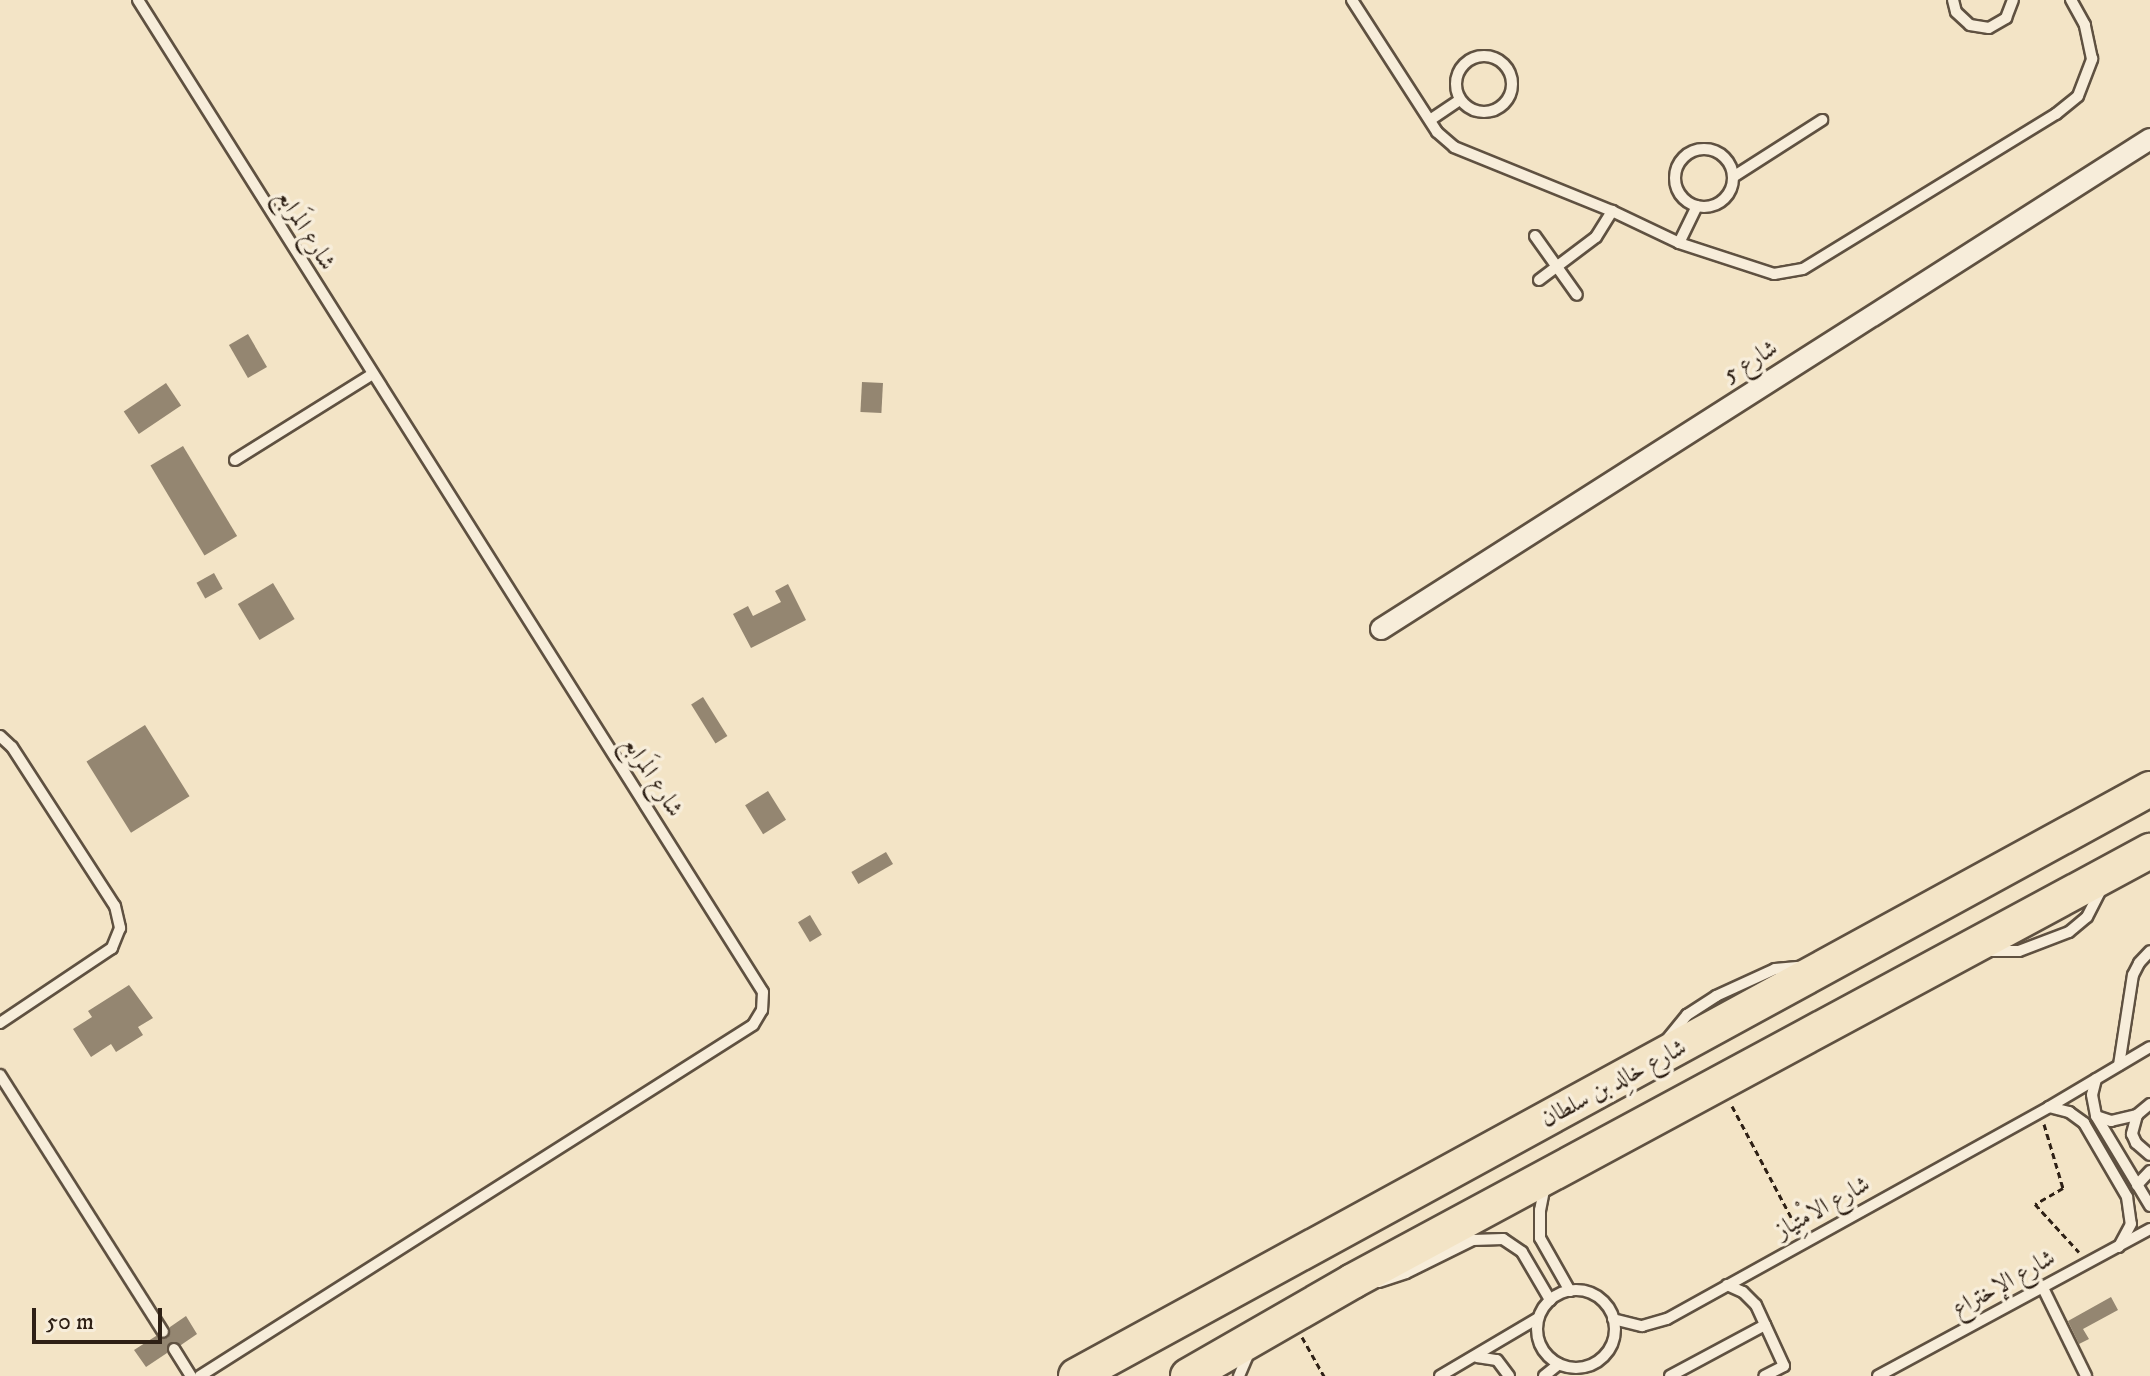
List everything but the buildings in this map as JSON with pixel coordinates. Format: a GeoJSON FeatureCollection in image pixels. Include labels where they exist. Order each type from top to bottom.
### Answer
{"type":"FeatureCollection","features":[{"type":"Feature","properties":{"kind":"main road","name":"شارع خالِد بن سلطان"},"geometry":{"type":"LineString","coordinates":[[1076,1376],[2150,789]]}},
{"type":"Feature","properties":{"kind":"main road"},"geometry":{"type":"LineString","coordinates":[[2004,930],[1997,909],[2006,895],[2150,813]]}},
{"type":"Feature","properties":{"kind":"main road"},"geometry":{"type":"LineString","coordinates":[[1188,1376],[1353,1281],[2150,851]]}},
{"type":"Feature","properties":{"kind":"main road"},"geometry":{"type":"LineString","coordinates":[[1753,1066],[1789,1027],[1951,933],[1956,916],[1948,900]]}},
{"type":"Feature","properties":{"kind":"street","name":"شارع 5"},"geometry":{"type":"LineString","coordinates":[[1381,629],[2150,139]]}},
{"type":"Feature","properties":{"kind":"lane","name":"شارع المَرابع"},"geometry":{"type":"LineString","coordinates":[[138,0],[371,375],[756,976],[763,992],[762,1010],[753,1025],[200,1376]]}},
{"type":"Feature","properties":{"kind":"lane"},"geometry":{"type":"LineString","coordinates":[[1352,0],[1430,120],[1454,147],[1612,211],[1679,243],[1759,272],[1774,274],[1803,269],[2056,114],[2078,96],[2092,59],[2085,25],[2071,0]]}},
{"type":"Feature","properties":{"kind":"lane"},"geometry":{"type":"LineString","coordinates":[[1953,0],[1956,12],[1970,25],[1989,28],[2006,18],[2013,0]]}},
{"type":"Feature","properties":{"kind":"lane"},"geometry":{"type":"LineString","coordinates":[[1477,56],[1491,56],[1503,63],[1511,74],[1513,88],[1508,101],[1498,110],[1484,113],[1471,110],[1460,100],[1455,88],[1457,74],[1465,63],[1477,56]]}},
{"type":"Feature","properties":{"kind":"lane"},"geometry":{"type":"LineString","coordinates":[[1430,120],[1460,100]]}},
{"type":"Feature","properties":{"kind":"lane"},"geometry":{"type":"LineString","coordinates":[[1733,177],[1822,120]]}},
{"type":"Feature","properties":{"kind":"lane"},"geometry":{"type":"LineString","coordinates":[[1705,149],[1719,153],[1729,163],[1733,177],[1730,190],[1722,201],[1710,207],[1697,206],[1684,200],[1676,188],[1675,174],[1680,161],[1691,152],[1705,149]]}},
{"type":"Feature","properties":{"kind":"lane"},"geometry":{"type":"LineString","coordinates":[[1679,243],[1697,206]]}},
{"type":"Feature","properties":{"kind":"lane"},"geometry":{"type":"LineString","coordinates":[[1539,280],[1596,237],[1612,211]]}},
{"type":"Feature","properties":{"kind":"lane"},"geometry":{"type":"LineString","coordinates":[[1535,236],[1577,295]]}},
{"type":"Feature","properties":{"kind":"lane"},"geometry":{"type":"LineString","coordinates":[[235,460],[371,375]]}},
{"type":"Feature","properties":{"kind":"lane"},"geometry":{"type":"LineString","coordinates":[[0,736],[12,747],[115,906],[120,928],[112,948],[0,1023]]}},
{"type":"Feature","properties":{"kind":"lane"},"geometry":{"type":"LineString","coordinates":[[1966,950],[2019,951],[2069,932],[2096,904],[2106,875]]}},
{"type":"Feature","properties":{"kind":"lane"},"geometry":{"type":"LineString","coordinates":[[2119,1065],[2133,975],[2150,951]]}},
{"type":"Feature","properties":{"kind":"lane","name":"شارع الامْتِياز"},"geometry":{"type":"LineString","coordinates":[[1613,1319],[1642,1326],[1667,1319],[2045,1109],[2150,1047]]}},
{"type":"Feature","properties":{"kind":"lane"},"geometry":{"type":"LineString","coordinates":[[0,1075],[163,1332]]}},
{"type":"Feature","properties":{"kind":"lane"},"geometry":{"type":"LineString","coordinates":[[2096,1079],[2092,1095],[2096,1116],[2150,1206]]}},
{"type":"Feature","properties":{"kind":"lane"},"geometry":{"type":"LineString","coordinates":[[2096,1116],[2121,1121],[2137,1115],[2150,1104]]}},
{"type":"Feature","properties":{"kind":"lane"},"geometry":{"type":"LineString","coordinates":[[2045,1109],[2069,1112],[2084,1123],[2127,1197],[2131,1224],[2119,1247]]}},
{"type":"Feature","properties":{"kind":"lane"},"geometry":{"type":"LineString","coordinates":[[2137,1115],[2132,1134],[2136,1143],[2150,1155]]}},
{"type":"Feature","properties":{"kind":"lane"},"geometry":{"type":"LineString","coordinates":[[2137,1185],[2150,1171]]}},
{"type":"Feature","properties":{"kind":"lane"},"geometry":{"type":"LineString","coordinates":[[1547,1178],[1540,1210],[1540,1238],[1570,1291]]}},
{"type":"Feature","properties":{"kind":"lane","name":"شارع الإختراع"},"geometry":{"type":"LineString","coordinates":[[1878,1376],[2150,1229]]}},
{"type":"Feature","properties":{"kind":"lane"},"geometry":{"type":"LineString","coordinates":[[1353,1281],[1393,1279],[1473,1240],[1503,1239],[1522,1252],[1550,1300]]}},
{"type":"Feature","properties":{"kind":"lane"},"geometry":{"type":"LineString","coordinates":[[1727,1285],[1743,1292],[1756,1305],[1791,1376]]}},
{"type":"Feature","properties":{"kind":"lane"},"geometry":{"type":"LineString","coordinates":[[2042,1286],[2086,1376]]}},
{"type":"Feature","properties":{"kind":"lane"},"geometry":{"type":"LineString","coordinates":[[1440,1376],[1477,1357],[1538,1318],[1550,1300],[1570,1291],[1581,1291],[1602,1300],[1613,1319],[1613,1340],[1608,1351],[1591,1365],[1544,1376]]}},
{"type":"Feature","properties":{"kind":"lane"},"geometry":{"type":"LineString","coordinates":[[1538,1318],[1538,1340],[1543,1350],[1568,1369]]}},
{"type":"Feature","properties":{"kind":"lane"},"geometry":{"type":"LineString","coordinates":[[1670,1376],[1765,1325]]}},
{"type":"Feature","properties":{"kind":"lane"},"geometry":{"type":"LineString","coordinates":[[1239,1376],[1252,1341]]}},
{"type":"Feature","properties":{"kind":"lane"},"geometry":{"type":"LineString","coordinates":[[174,1349],[191,1376]]}},
{"type":"Feature","properties":{"kind":"lane"},"geometry":{"type":"LineString","coordinates":[[1477,1357],[1497,1360],[1509,1376]]}},
{"type":"Feature","properties":{"kind":"lane"},"geometry":{"type":"LineString","coordinates":[[1764,1376],[1784,1366]]}},
{"type":"Feature","properties":{"kind":"path"},"geometry":{"type":"LineString","coordinates":[[1721,1085],[1804,1241]]}},
{"type":"Feature","properties":{"kind":"path"},"geometry":{"type":"LineString","coordinates":[[2045,1109],[2063,1188],[2035,1204],[2087,1261]]}},
{"type":"Feature","properties":{"kind":"path"},"geometry":{"type":"LineString","coordinates":[[1291,1318],[1324,1376]]}}]}
